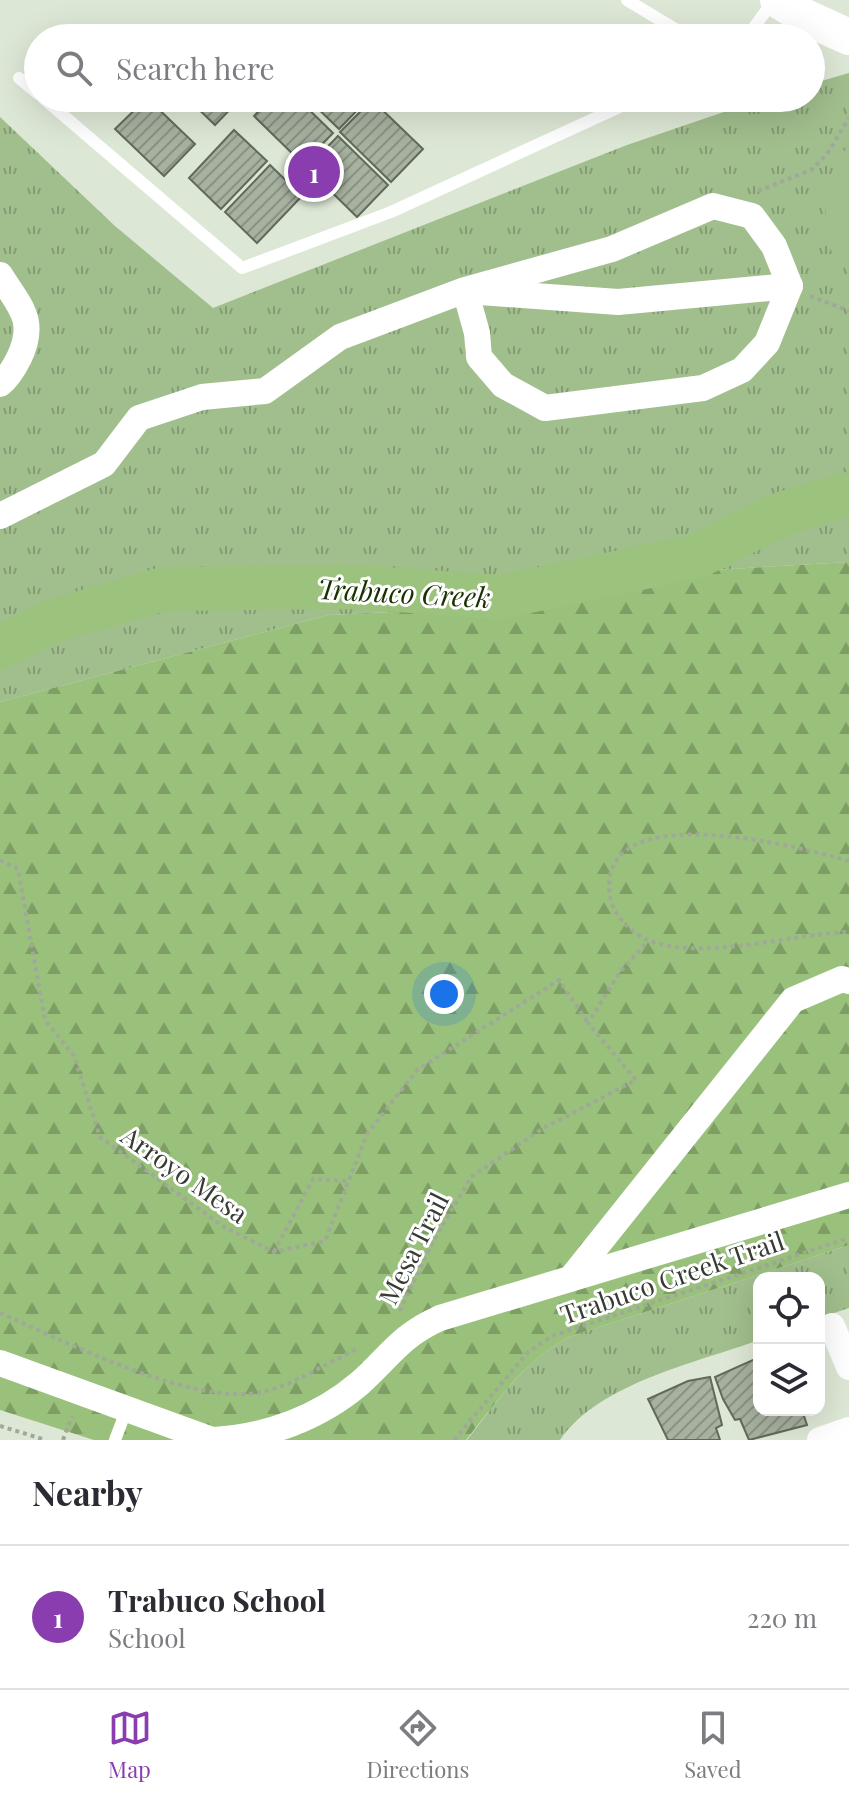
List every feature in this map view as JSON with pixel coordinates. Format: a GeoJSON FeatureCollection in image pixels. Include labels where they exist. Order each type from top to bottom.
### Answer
{"type":"FeatureCollection","features":[{"type":"Feature","properties":{"kind":"main road"},"geometry":{"type":"LineString","coordinates":[[776,0],[820,24]]}},
{"type":"Feature","properties":{"kind":"main road"},"geometry":{"type":"LineString","coordinates":[[825,26],[849,37]]}},
{"type":"Feature","properties":{"kind":"street"},"geometry":{"type":"LineString","coordinates":[[0,516],[104,464],[139,418],[202,397],[265,391],[340,337],[465,290],[612,249],[713,206],[752,216],[774,246],[790,286],[767,343],[742,370],[703,388],[545,408],[503,385],[479,357],[477,333],[465,290]]}},
{"type":"Feature","properties":{"kind":"street"},"geometry":{"type":"LineString","coordinates":[[0,275],[27,318],[28,338],[7,379],[0,384]]}},
{"type":"Feature","properties":{"kind":"street"},"geometry":{"type":"LineString","coordinates":[[465,290],[618,302],[790,286]]}},
{"type":"Feature","properties":{"kind":"street"},"geometry":{"type":"LineString","coordinates":[[572,1277],[793,1000],[842,979],[849,981]]}},
{"type":"Feature","properties":{"kind":"street"},"geometry":{"type":"LineString","coordinates":[[0,1363],[213,1440],[248,1438],[318,1412],[361,1382],[411,1331],[440,1318],[849,1195]]}},
{"type":"Feature","properties":{"kind":"street"},"geometry":{"type":"LineString","coordinates":[[832,1326],[849,1367]]}},
{"type":"Feature","properties":{"kind":"street"},"geometry":{"type":"LineString","coordinates":[[820,1440],[849,1430]]}},
{"type":"Feature","properties":{"kind":"lane"},"geometry":{"type":"LineString","coordinates":[[627,0],[667,24]]}},
{"type":"Feature","properties":{"kind":"lane"},"geometry":{"type":"LineString","coordinates":[[757,24],[776,0]]}},
{"type":"Feature","properties":{"kind":"lane"},"geometry":{"type":"LineString","coordinates":[[19,78],[24,82]]}},
{"type":"Feature","properties":{"kind":"lane"},"geometry":{"type":"LineString","coordinates":[[59,112],[242,268],[391,212],[609,112]]}},
{"type":"Feature","properties":{"kind":"lane"},"geometry":{"type":"LineString","coordinates":[[115,1440],[126,1411]]}},
{"type":"Feature","properties":{"kind":"path"},"geometry":{"type":"LineString","coordinates":[[713,206],[811,170],[827,154],[842,126],[849,120]]}},
{"type":"Feature","properties":{"kind":"path"},"geometry":{"type":"LineString","coordinates":[[790,286],[849,311]]}},
{"type":"Feature","properties":{"kind":"path"},"geometry":{"type":"LineString","coordinates":[[849,861],[787,844],[716,834],[655,839],[631,847],[619,858],[609,889],[611,902],[622,921],[648,941],[680,947],[849,932]]}},
{"type":"Feature","properties":{"kind":"path","name":"Arroyo Mesa"},"geometry":{"type":"LineString","coordinates":[[0,860],[18,869],[45,1020],[74,1056],[100,1137],[224,1227],[274,1252]]}},
{"type":"Feature","properties":{"kind":"path"},"geometry":{"type":"LineString","coordinates":[[274,1252],[325,1241],[367,1134],[417,1070],[559,980],[588,1023],[620,972],[648,941]]}},
{"type":"Feature","properties":{"kind":"path","name":"Mesa Trail"},"geometry":{"type":"LineString","coordinates":[[396,1320],[431,1245],[471,1177],[542,1129],[636,1080],[588,1023]]}},
{"type":"Feature","properties":{"kind":"path"},"geometry":{"type":"LineString","coordinates":[[274,1252],[313,1179],[347,1181]]}},
{"type":"Feature","properties":{"kind":"path","name":"Trabuco Creek Trail"},"geometry":{"type":"LineString","coordinates":[[454,1440],[528,1352],[552,1336],[849,1238]]}},
{"type":"Feature","properties":{"kind":"path"},"geometry":{"type":"LineString","coordinates":[[0,1313],[95,1356],[208,1392],[262,1393],[366,1345]]}},
{"type":"Feature","properties":{"kind":"path"},"geometry":{"type":"LineString","coordinates":[[0,1426],[46,1440]]}},
{"type":"Feature","properties":{"kind":"green space"},"geometry":{"type":"Polygon","coordinates":[[[849,73],[849,562],[676,572],[497,607],[329,615],[0,702],[0,117],[115,226],[213,308],[627,145],[724,112],[825,112],[825,80],[849,73]]]}},
{"type":"Feature","properties":{"kind":"green space"},"geometry":{"type":"Polygon","coordinates":[[[849,145],[849,259],[842,249],[832,252],[820,228],[828,225],[826,194],[838,162],[849,145]]]}},
{"type":"Feature","properties":{"kind":"green space"},"geometry":{"type":"Polygon","coordinates":[[[849,562],[849,1245],[767,1272],[753,1272],[753,1277],[569,1337],[538,1357],[525,1370],[466,1440],[94,1440],[0,1410],[0,702],[329,615],[497,607],[676,572],[849,562]]]}},
{"type":"Feature","properties":{"kind":"green space"},"geometry":{"type":"Polygon","coordinates":[[[849,1245],[849,1308],[825,1316],[825,1272],[767,1272],[849,1245]]]}},
{"type":"Feature","properties":{"kind":"green space"},"geometry":{"type":"Polygon","coordinates":[[[753,1277],[753,1342],[623,1389],[577,1420],[560,1440],[467,1440],[525,1370],[538,1357],[569,1337],[753,1277]]]}},
{"type":"Feature","properties":{"kind":"building"},"geometry":{"type":"Polygon","coordinates":[[[133,112],[162,112],[195,144],[164,176],[115,129],[133,112]]]}},
{"type":"Feature","properties":{"kind":"building"},"geometry":{"type":"Polygon","coordinates":[[[202,112],[228,112],[215,125],[202,112]]]}},
{"type":"Feature","properties":{"kind":"building"},"geometry":{"type":"Polygon","coordinates":[[[258,112],[311,112],[333,133],[303,164],[254,116],[258,112]]]}},
{"type":"Feature","properties":{"kind":"building"},"geometry":{"type":"Polygon","coordinates":[[[321,112],[355,112],[339,129],[321,112]]]}},
{"type":"Feature","properties":{"kind":"building"},"geometry":{"type":"Polygon","coordinates":[[[360,112],[384,112],[423,149],[391,182],[340,132],[360,112]]]}},
{"type":"Feature","properties":{"kind":"building"},"geometry":{"type":"Polygon","coordinates":[[[234,130],[267,161],[221,209],[189,178],[234,130]]]}},
{"type":"Feature","properties":{"kind":"building"},"geometry":{"type":"Polygon","coordinates":[[[338,136],[388,185],[357,217],[307,168],[338,136]]]}},
{"type":"Feature","properties":{"kind":"building"},"geometry":{"type":"Polygon","coordinates":[[[270,165],[302,196],[257,243],[225,212],[270,165]]]}},
{"type":"Feature","properties":{"kind":"building"},"geometry":{"type":"Polygon","coordinates":[[[753,1360],[753,1416],[804,1416],[807,1425],[749,1440],[740,1419],[735,1420],[723,1399],[715,1377],[753,1360]]]}},
{"type":"Feature","properties":{"kind":"building"},"geometry":{"type":"Polygon","coordinates":[[[710,1377],[722,1425],[716,1428],[720,1440],[668,1440],[648,1399],[688,1381],[710,1377]]]}},
{"type":"Feature","properties":{"kind":"waterway","name":"Trabuco Creek"},"geometry":{"type":"LineString","coordinates":[[0,647],[53,621],[163,589],[355,587],[500,597],[698,556],[784,513],[849,494]]}},
{"type":"Feature","properties":{"kind":"place","name":"Trabuco School"},"geometry":{"type":"Point","coordinates":[314,172]}}]}
